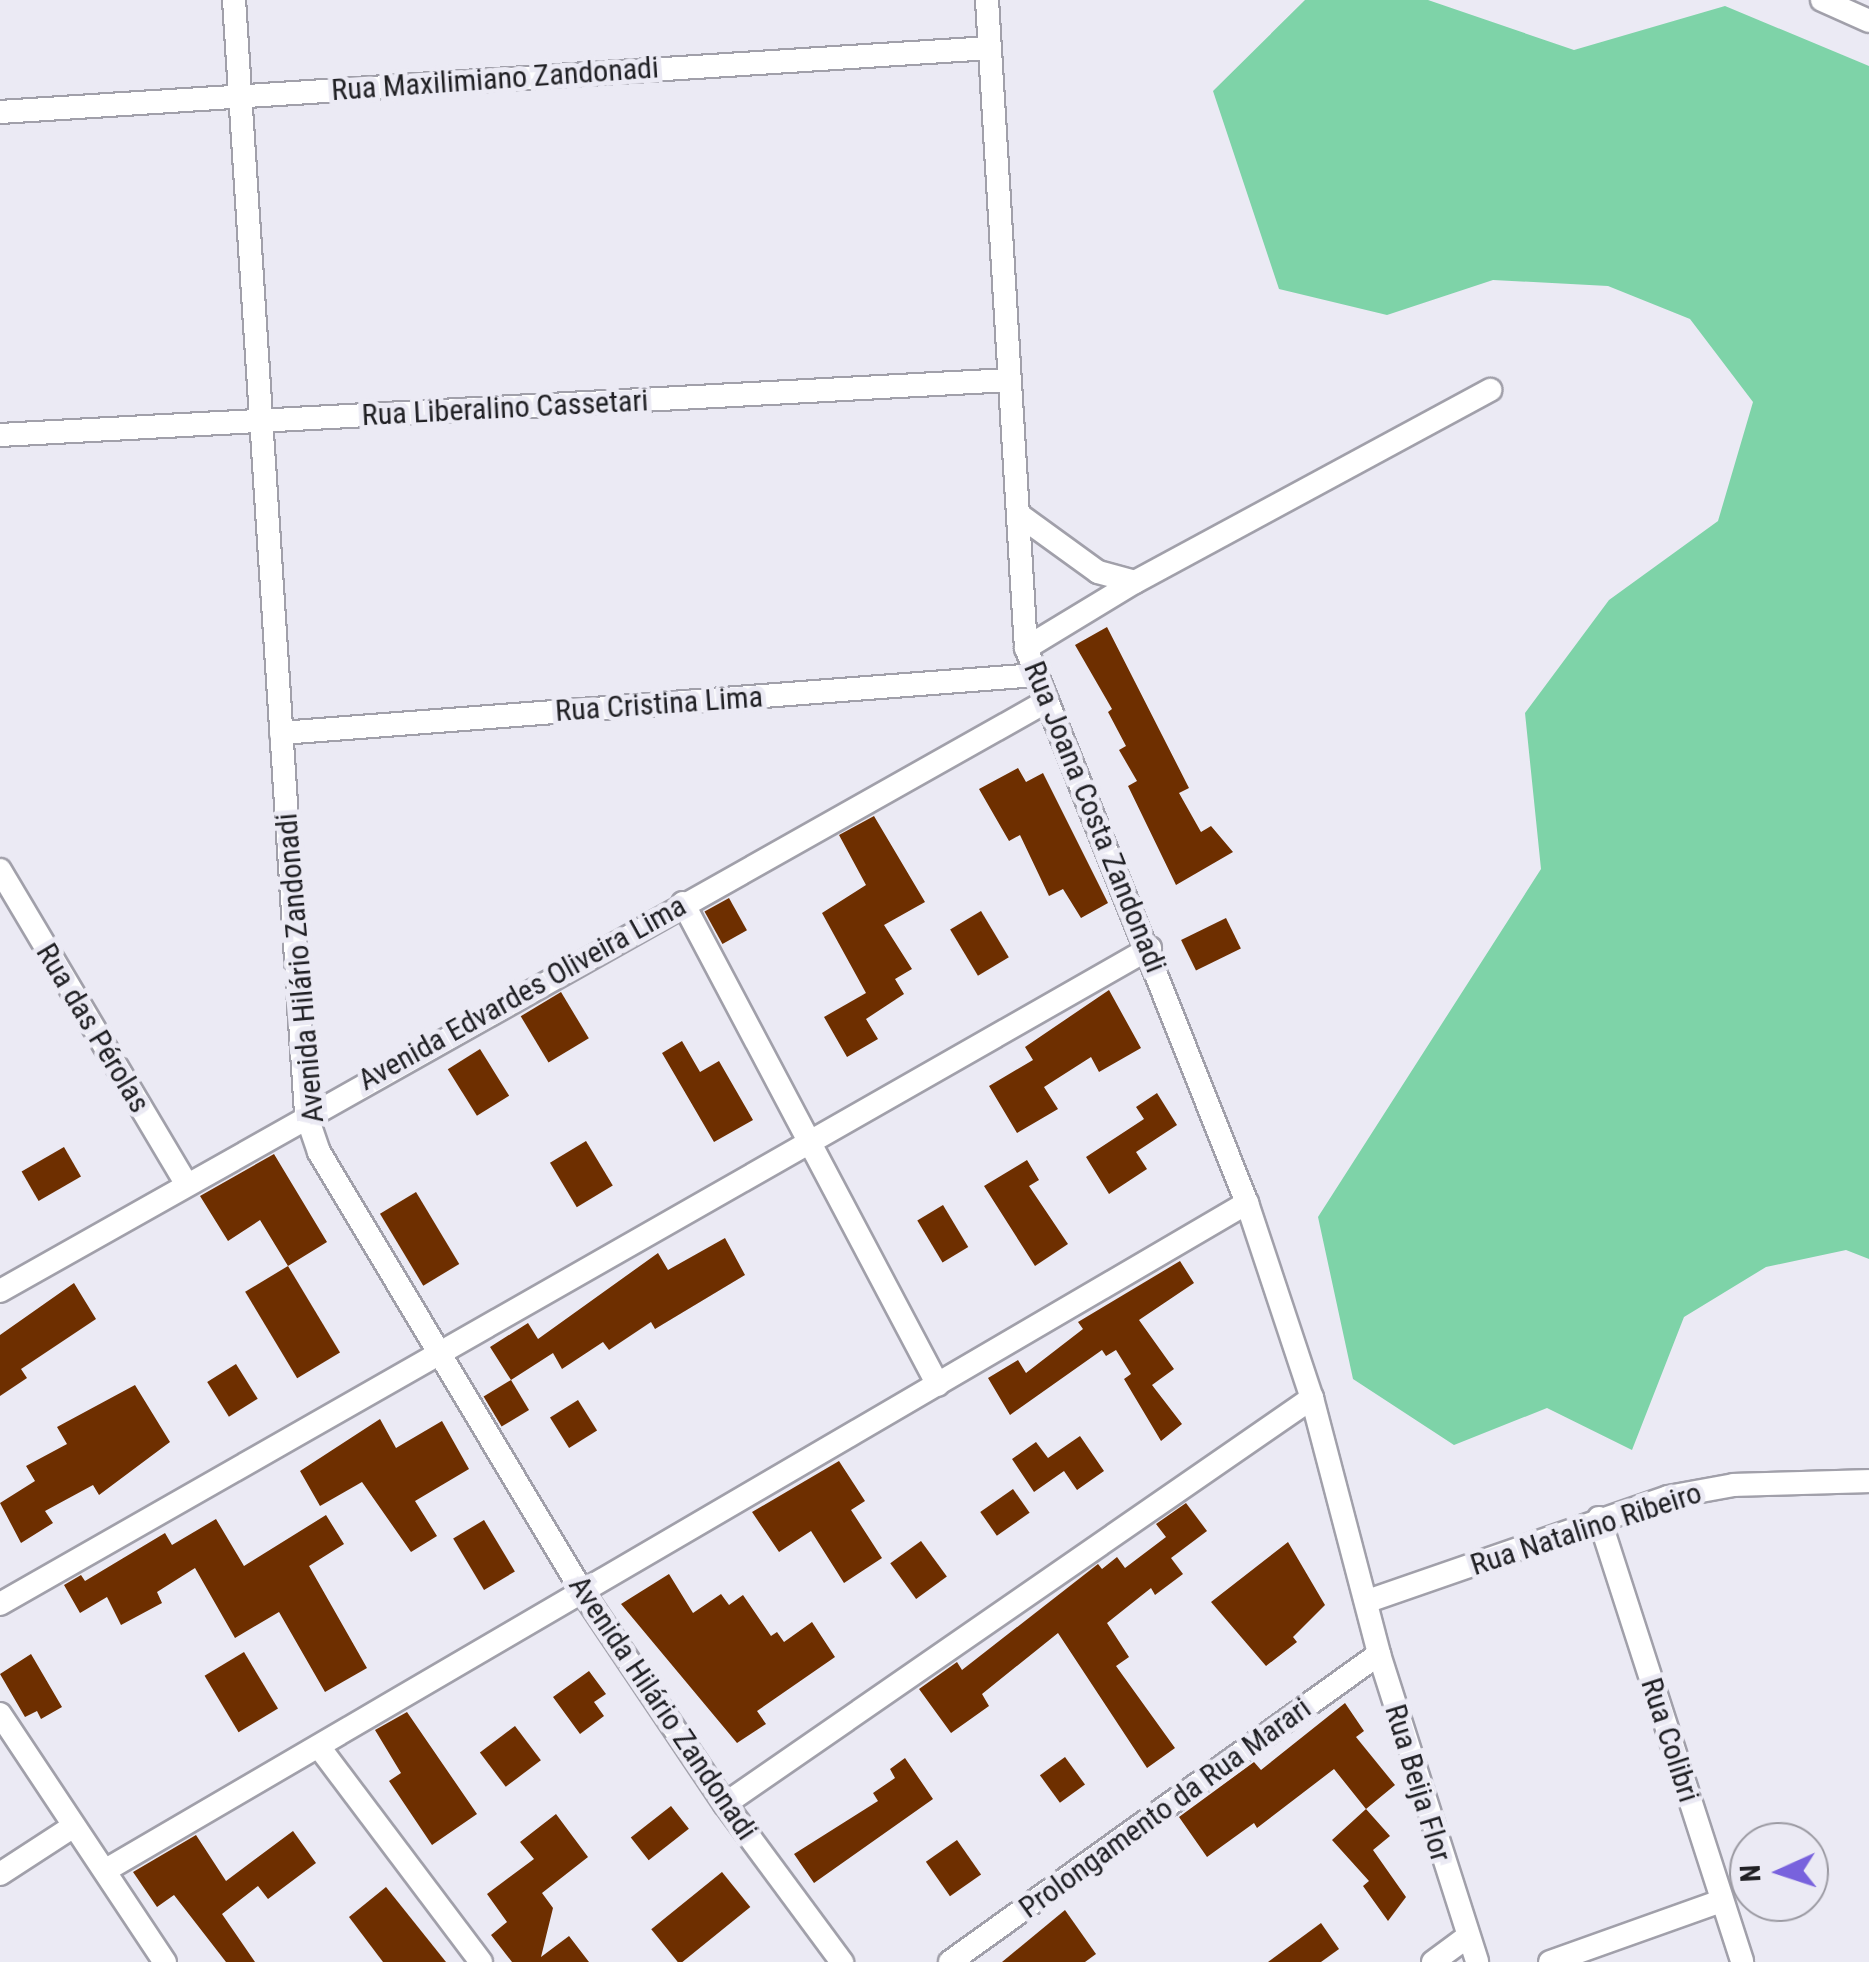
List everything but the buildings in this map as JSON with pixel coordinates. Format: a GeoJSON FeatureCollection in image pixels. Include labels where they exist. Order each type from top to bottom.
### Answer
{"type":"FeatureCollection","features":[{"type":"Feature","properties":{"kind":"street","name":"Avenida Hilário Zandonadi"},"geometry":{"type":"LineString","coordinates":[[234,0],[306,1114],[319,1152],[438,1356],[584,1593],[725,1804],[842,1962]]}},
{"type":"Feature","properties":{"kind":"street","name":"Rua Joana Costa Zandonadi"},"geometry":{"type":"LineString","coordinates":[[987,0],[1026,648],[1150,948],[1247,1203],[1312,1398],[1368,1601]]}},
{"type":"Feature","properties":{"kind":"street"},"geometry":{"type":"LineString","coordinates":[[1822,0],[1869,20]]}},
{"type":"Feature","properties":{"kind":"street","name":"Rua Maxilimiano Zandonadi"},"geometry":{"type":"LineString","coordinates":[[0,112],[990,48]]}},
{"type":"Feature","properties":{"kind":"street","name":"Rua Liberalino Cassetari"},"geometry":{"type":"LineString","coordinates":[[0,435],[1010,380]]}},
{"type":"Feature","properties":{"kind":"street"},"geometry":{"type":"LineString","coordinates":[[1026,648],[1135,582],[1490,390]]}},
{"type":"Feature","properties":{"kind":"street"},"geometry":{"type":"LineString","coordinates":[[1018,514],[1098,572],[1135,582]]}},
{"type":"Feature","properties":{"kind":"street","name":"Rua Cristina Lima"},"geometry":{"type":"LineString","coordinates":[[281,733],[1036,675]]}},
{"type":"Feature","properties":{"kind":"street","name":"Avenida Edvardes Oliveira Lima"},"geometry":{"type":"LineString","coordinates":[[0,1291],[306,1114],[1046,701]]}},
{"type":"Feature","properties":{"kind":"street","name":"Rua das Pérolas"},"geometry":{"type":"LineString","coordinates":[[0,870],[187,1185]]}},
{"type":"Feature","properties":{"kind":"street"},"geometry":{"type":"LineString","coordinates":[[683,903],[938,1385]]}},
{"type":"Feature","properties":{"kind":"street"},"geometry":{"type":"LineString","coordinates":[[0,1604],[1150,948]]}},
{"type":"Feature","properties":{"kind":"street"},"geometry":{"type":"LineString","coordinates":[[106,1870],[1247,1203]]}},
{"type":"Feature","properties":{"kind":"street"},"geometry":{"type":"LineString","coordinates":[[725,1804],[1312,1398]]}},
{"type":"Feature","properties":{"kind":"street","name":"Rua Natalino Ribeiro"},"geometry":{"type":"LineString","coordinates":[[1368,1601],[1599,1518],[1708,1488],[1869,1480]]}},
{"type":"Feature","properties":{"kind":"street","name":"Rua Colibri"},"geometry":{"type":"LineString","coordinates":[[1599,1518],[1742,1962]]}},
{"type":"Feature","properties":{"kind":"street","name":"Rua Beija Flor"},"geometry":{"type":"LineString","coordinates":[[1368,1601],[1379,1654],[1477,1962]]}},
{"type":"Feature","properties":{"kind":"street","name":"Prolongamento da Rua Marari"},"geometry":{"type":"LineString","coordinates":[[950,1962],[1379,1654]]}},
{"type":"Feature","properties":{"kind":"street"},"geometry":{"type":"LineString","coordinates":[[0,1714],[166,1962]]}},
{"type":"Feature","properties":{"kind":"street"},"geometry":{"type":"LineString","coordinates":[[319,1747],[482,1962]]}},
{"type":"Feature","properties":{"kind":"street"},"geometry":{"type":"LineString","coordinates":[[0,1874],[74,1826]]}},
{"type":"Feature","properties":{"kind":"street"},"geometry":{"type":"LineString","coordinates":[[1550,1962],[1721,1901]]}},
{"type":"Feature","properties":{"kind":"street"},"geometry":{"type":"LineString","coordinates":[[1433,1962],[1468,1937]]}},
{"type":"Feature","properties":{"kind":"green space"},"geometry":{"type":"Polygon","coordinates":[[[1305,0],[1428,0],[1574,50],[1725,6],[1869,66],[1869,1259],[1846,1250],[1766,1267],[1684,1317],[1632,1450],[1547,1408],[1454,1445],[1353,1379],[1318,1217],[1541,869],[1525,713],[1609,600],[1718,521],[1753,402],[1690,319],[1608,286],[1493,280],[1387,315],[1279,289],[1213,91],[1305,0]]]}}]}
